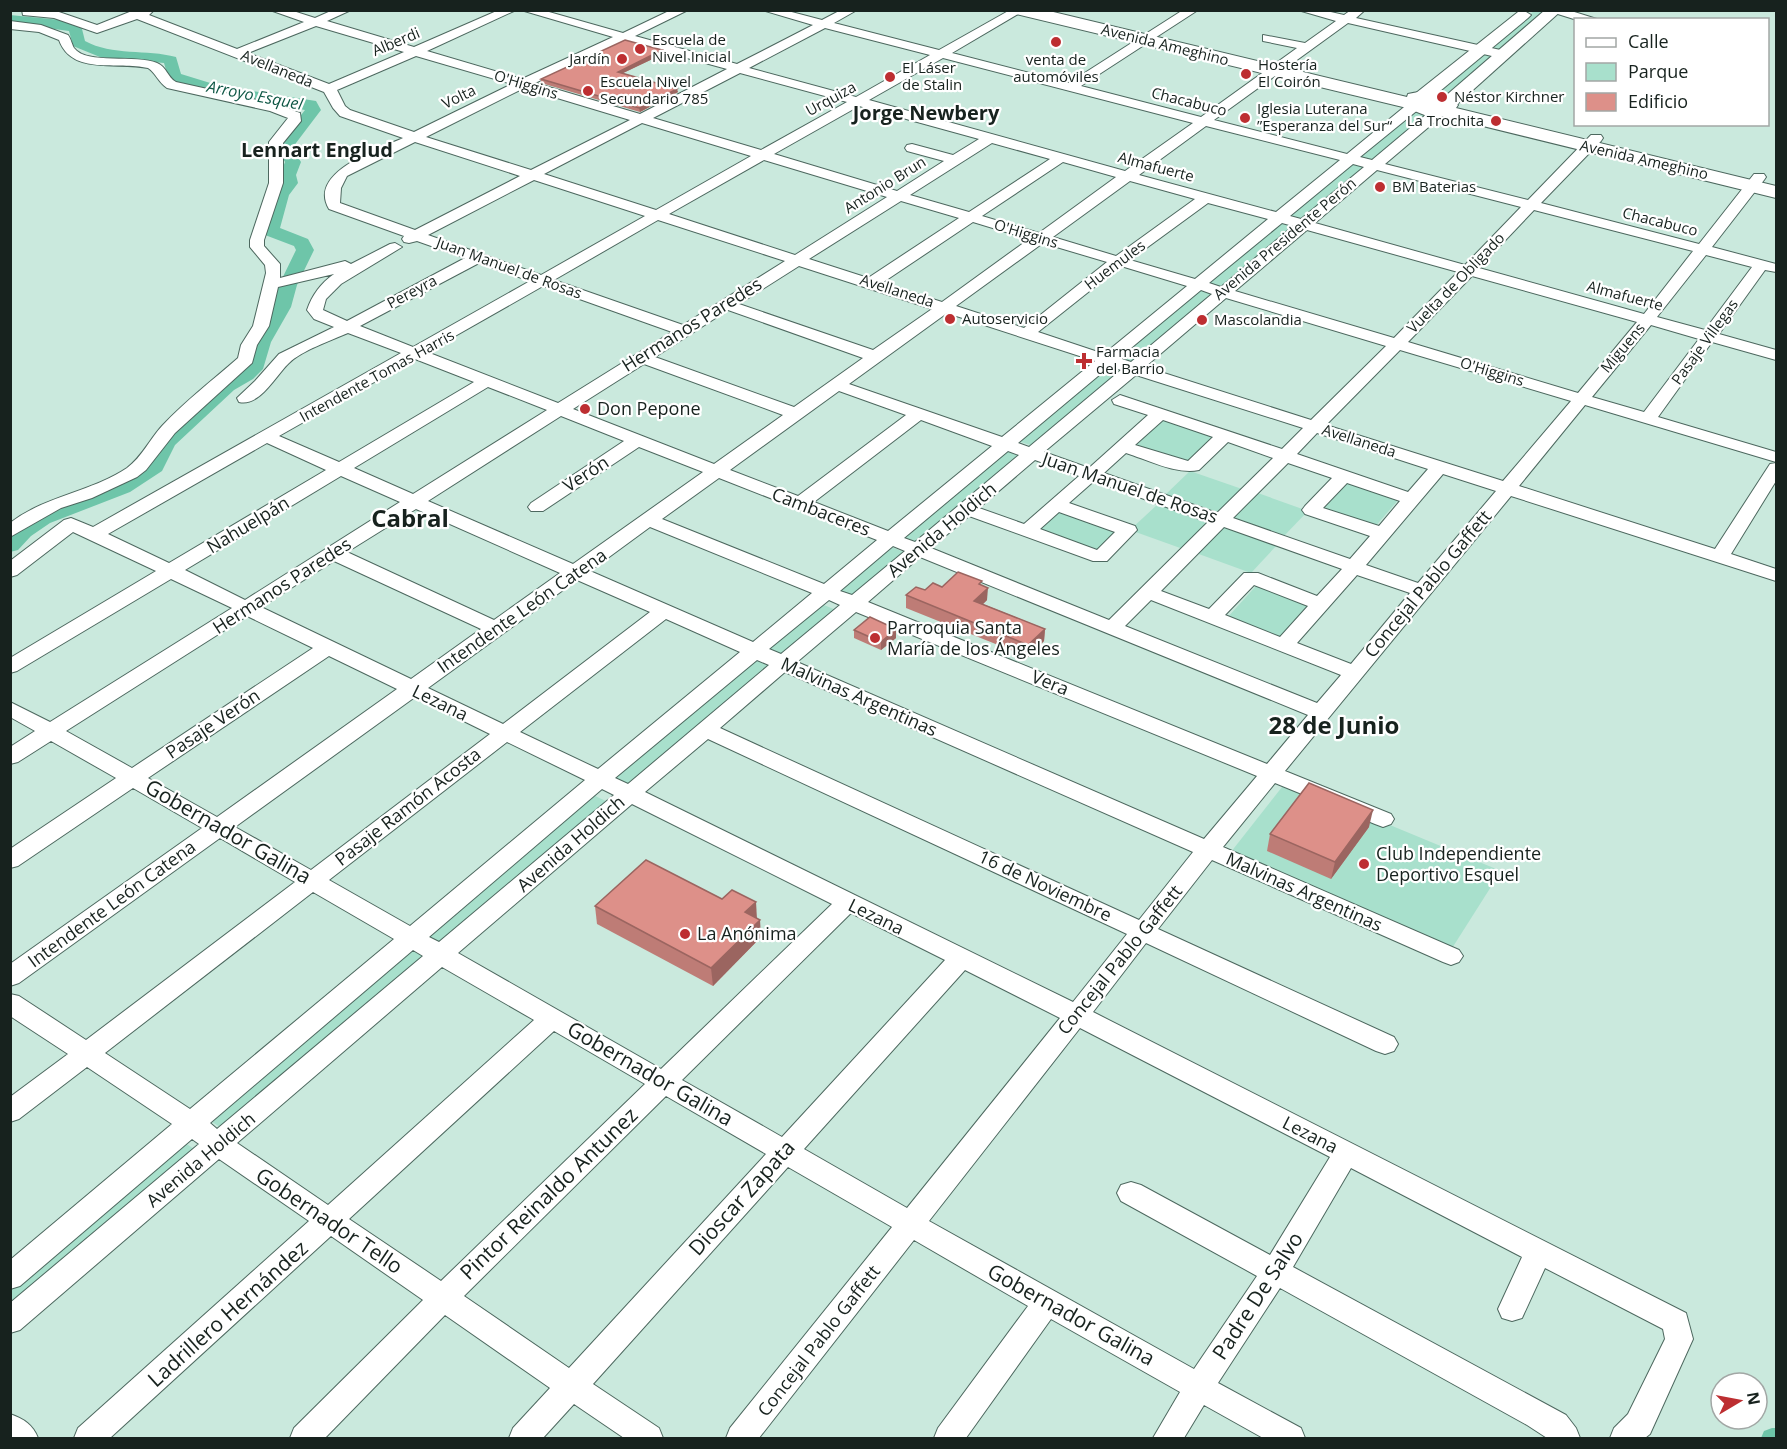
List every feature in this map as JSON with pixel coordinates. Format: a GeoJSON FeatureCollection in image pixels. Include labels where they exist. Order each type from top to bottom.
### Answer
{"type":"FeatureCollection","features":[{"type":"Feature","properties":{"kind":"highway","name":"Avenida Ameghino"},"geometry":{"type":"LineString","coordinates":[[1020,10],[1417,101],[1427,110],[1444,107],[1762,181],[1776,192]]}},
{"type":"Feature","properties":{"kind":"highway","name":"Avenida Ameghino"},"geometry":{"type":"LineString","coordinates":[[1057,10],[1150,38]]}},
{"type":"Feature","properties":{"kind":"main road","name":"Avenida Presidente Perón"},"geometry":{"type":"LineString","coordinates":[[1417,101],[1529,10]]}},
{"type":"Feature","properties":{"kind":"main road","name":"Avenida Presidente Perón"},"geometry":{"type":"LineString","coordinates":[[1444,107],[1553,11]]}},
{"type":"Feature","properties":{"kind":"street","name":"O'Higgins"},"geometry":{"type":"LineString","coordinates":[[276,10],[1776,457]]}},
{"type":"Feature","properties":{"kind":"street"},"geometry":{"type":"LineString","coordinates":[[238,53],[345,10]]}},
{"type":"Feature","properties":{"kind":"street","name":"Alberdi"},"geometry":{"type":"LineString","coordinates":[[329,89],[510,10]]}},
{"type":"Feature","properties":{"kind":"street","name":"Almafuerte"},"geometry":{"type":"LineString","coordinates":[[527,10],[1776,356]]}},
{"type":"Feature","properties":{"kind":"street","name":"Volta"},"geometry":{"type":"LineString","coordinates":[[334,206],[331,199],[337,178],[342,173],[522,84],[682,10]]}},
{"type":"Feature","properties":{"kind":"street","name":"Chacabuco"},"geometry":{"type":"LineString","coordinates":[[768,10],[1769,266]]}},
{"type":"Feature","properties":{"kind":"street"},"geometry":{"type":"LineString","coordinates":[[278,283],[302,279],[356,262],[382,249],[395,247],[531,174],[851,10]]}},
{"type":"Feature","properties":{"kind":"street","name":"Urquiza"},"geometry":{"type":"LineString","coordinates":[[658,215],[1020,10]]}},
{"type":"Feature","properties":{"kind":"street"},"geometry":{"type":"LineString","coordinates":[[1070,88],[1192,10]]}},
{"type":"Feature","properties":{"kind":"street"},"geometry":{"type":"LineString","coordinates":[[1304,10],[1505,55]]}},
{"type":"Feature","properties":{"kind":"street","name":"Intendente León Catena"},"geometry":{"type":"LineString","coordinates":[[10,977],[1359,10]]}},
{"type":"Feature","properties":{"kind":"street"},"geometry":{"type":"LineString","coordinates":[[1553,11],[1585,18]]}},
{"type":"Feature","properties":{"kind":"street","name":"Avellaneda"},"geometry":{"type":"LineString","coordinates":[[27,12],[56,15],[97,29],[136,14],[150,15],[329,89],[333,93],[339,110],[414,137],[1776,575]]}},
{"type":"Feature","properties":{"kind":"street"},"geometry":{"type":"LineString","coordinates":[[93,42],[115,36],[150,15],[164,14]]}},
{"type":"Feature","properties":{"kind":"street"},"geometry":{"type":"LineString","coordinates":[[10,532],[31,516],[55,504],[112,483],[140,466],[170,429],[213,389],[235,373],[246,360],[249,345],[261,326],[278,283],[274,270],[257,247],[256,240],[276,183],[276,142],[295,116],[274,108],[172,85],[164,81],[160,70],[150,64],[108,62],[75,56],[70,53],[64,38],[41,29],[13,27]]}},
{"type":"Feature","properties":{"kind":"street"},"geometry":{"type":"LineString","coordinates":[[1267,38],[1307,47]]}},
{"type":"Feature","properties":{"kind":"street","name":"Avenida Presidente Perón"},"geometry":{"type":"LineString","coordinates":[[1106,360],[1417,101]]}},
{"type":"Feature","properties":{"kind":"street","name":"Avenida Presidente Perón"},"geometry":{"type":"LineString","coordinates":[[1132,369],[1372,165],[1444,107]]}},
{"type":"Feature","properties":{"kind":"street","name":"Antonio Brun"},"geometry":{"type":"LineString","coordinates":[[797,259],[990,138]]}},
{"type":"Feature","properties":{"kind":"street","name":"Vuelta de Obligado"},"geometry":{"type":"LineString","coordinates":[[1314,426],[1397,344],[1592,142]]}},
{"type":"Feature","properties":{"kind":"street"},"geometry":{"type":"LineString","coordinates":[[912,148],[955,160]]}},
{"type":"Feature","properties":{"kind":"street"},"geometry":{"type":"LineString","coordinates":[[871,283],[1060,158]]}},
{"type":"Feature","properties":{"kind":"street","name":"Miguens"},"geometry":{"type":"LineString","coordinates":[[1508,489],[1647,320],[1702,249],[1762,181]]}},
{"type":"Feature","properties":{"kind":"street","name":"Huemules"},"geometry":{"type":"LineString","coordinates":[[1026,334],[1117,262],[1205,198]]}},
{"type":"Feature","properties":{"kind":"street","name":"Juan Manuel de Rosas"},"geometry":{"type":"LineString","coordinates":[[334,206],[684,331]]}},
{"type":"Feature","properties":{"kind":"street","name":"Intendente Tomas Harris"},"geometry":{"type":"LineString","coordinates":[[94,534],[658,215]]}},
{"type":"Feature","properties":{"kind":"street","name":"Cambaceres"},"geometry":{"type":"LineString","coordinates":[[395,247],[331,283],[320,294],[315,310],[320,316],[919,550],[1320,712]]}},
{"type":"Feature","properties":{"kind":"street","name":"Pereyra"},"geometry":{"type":"LineString","coordinates":[[245,398],[261,385],[285,357],[478,257]]}},
{"type":"Feature","properties":{"kind":"street","name":"Hermanos Paredes"},"geometry":{"type":"LineString","coordinates":[[10,758],[797,259]]}},
{"type":"Feature","properties":{"kind":"street","name":"Pasaje Villegas"},"geometry":{"type":"LineString","coordinates":[[1648,419],[1710,337],[1769,266]]}},
{"type":"Feature","properties":{"kind":"street"},"geometry":{"type":"LineString","coordinates":[[725,304],[876,357]]}},
{"type":"Feature","properties":{"kind":"street"},"geometry":{"type":"LineString","coordinates":[[641,357],[797,414]]}},
{"type":"Feature","properties":{"kind":"street","name":"Avenida Holdich"},"geometry":{"type":"LineString","coordinates":[[10,1277],[600,779],[1106,360]]}},
{"type":"Feature","properties":{"kind":"street","name":"Avenida Holdich"},"geometry":{"type":"LineString","coordinates":[[10,1321],[1132,369]]}},
{"type":"Feature","properties":{"kind":"street","name":"Nahuelpán"},"geometry":{"type":"LineString","coordinates":[[10,668],[485,382]]}},
{"type":"Feature","properties":{"kind":"street","name":"Juan Manuel de Rosas"},"geometry":{"type":"LineString","coordinates":[[837,385],[1422,591]]}},
{"type":"Feature","properties":{"kind":"street"},"geometry":{"type":"LineString","coordinates":[[1120,400],[1412,499]]}},
{"type":"Feature","properties":{"kind":"street"},"geometry":{"type":"LineString","coordinates":[[1026,532],[1089,474],[1161,413]]}},
{"type":"Feature","properties":{"kind":"street"},"geometry":{"type":"LineString","coordinates":[[800,504],[918,414]]}},
{"type":"Feature","properties":{"kind":"street"},"geometry":{"type":"LineString","coordinates":[[1112,628],[1314,426]]}},
{"type":"Feature","properties":{"kind":"street"},"geometry":{"type":"LineString","coordinates":[[1122,446],[1188,467],[1193,466],[1226,435]]}},
{"type":"Feature","properties":{"kind":"street","name":"Malvinas Argentinas"},"geometry":{"type":"LineString","coordinates":[[267,437],[1451,956]]}},
{"type":"Feature","properties":{"kind":"street","name":"Verón"},"geometry":{"type":"LineString","coordinates":[[537,507],[636,441]]}},
{"type":"Feature","properties":{"kind":"street"},"geometry":{"type":"LineString","coordinates":[[1284,645],[1439,467]]}},
{"type":"Feature","properties":{"kind":"street"},"geometry":{"type":"LineString","coordinates":[[1720,557],[1776,468]]}},
{"type":"Feature","properties":{"kind":"street"},"geometry":{"type":"LineString","coordinates":[[1343,476],[1311,510],[1383,534]]}},
{"type":"Feature","properties":{"kind":"street","name":"Concejal Pablo Gaffett"},"geometry":{"type":"LineString","coordinates":[[741,1438],[1145,932],[1208,849],[1353,672],[1508,489]]}},
{"type":"Feature","properties":{"kind":"street"},"geometry":{"type":"LineString","coordinates":[[968,510],[1100,557],[1128,530],[1057,505]]}},
{"type":"Feature","properties":{"kind":"street","name":"Vera"},"geometry":{"type":"LineString","coordinates":[[649,520],[1383,819]]}},
{"type":"Feature","properties":{"kind":"street","name":"Lezana"},"geometry":{"type":"LineString","coordinates":[[10,571],[70,524],[94,534],[411,690],[600,779],[628,795],[1077,1015],[1676,1322],[1679,1340],[1639,1424],[1625,1438]]}},
{"type":"Feature","properties":{"kind":"street"},"geometry":{"type":"LineString","coordinates":[[333,553],[497,629]]}},
{"type":"Feature","properties":{"kind":"street"},"geometry":{"type":"LineString","coordinates":[[1212,617],[1251,577],[1322,604]]}},
{"type":"Feature","properties":{"kind":"street"},"geometry":{"type":"LineString","coordinates":[[1147,592],[1353,672]]}},
{"type":"Feature","properties":{"kind":"street","name":"Pasaje Ramón Acosta"},"geometry":{"type":"LineString","coordinates":[[10,1112],[313,881],[502,733],[663,612]]}},
{"type":"Feature","properties":{"kind":"street","name":"Pasaje Verón"},"geometry":{"type":"LineString","coordinates":[[10,860],[327,648]]}},
{"type":"Feature","properties":{"kind":"street","name":"Gobernador Galina"},"geometry":{"type":"LineString","coordinates":[[10,708],[1047,1302],[1290,1438]]}},
{"type":"Feature","properties":{"kind":"street","name":"16 de Noviembre"},"geometry":{"type":"LineString","coordinates":[[705,729],[1385,1044]]}},
{"type":"Feature","properties":{"kind":"street","name":"Pintor Reinaldo Antunez"},"geometry":{"type":"LineString","coordinates":[[305,1438],[442,1299],[847,903]]}},
{"type":"Feature","properties":{"kind":"street","name":"Dioscar Zapata"},"geometry":{"type":"LineString","coordinates":[[524,1438],[962,959]]}},
{"type":"Feature","properties":{"kind":"street","name":"Gobernador Tello"},"geometry":{"type":"LineString","coordinates":[[10,1003],[192,1124],[330,1222],[648,1438]]}},
{"type":"Feature","properties":{"kind":"street","name":"Ladrillero Hernández"},"geometry":{"type":"LineString","coordinates":[[89,1438],[330,1222],[552,1018]]}},
{"type":"Feature","properties":{"kind":"street","name":"Padre De Salvo"},"geometry":{"type":"LineString","coordinates":[[1168,1438],[1275,1272],[1346,1153]]}},
{"type":"Feature","properties":{"kind":"street"},"geometry":{"type":"LineString","coordinates":[[1131,1193],[1538,1415],[1555,1425],[1565,1438]]}},
{"type":"Feature","properties":{"kind":"street"},"geometry":{"type":"LineString","coordinates":[[1512,1310],[1538,1253]]}},
{"type":"Feature","properties":{"kind":"street"},"geometry":{"type":"LineString","coordinates":[[949,1438],[1047,1302]]}},
{"type":"Feature","properties":{"kind":"street"},"geometry":{"type":"LineString","coordinates":[[10,1428],[23,1438]]}},
{"type":"Feature","properties":{"kind":"green space"},"geometry":{"type":"Polygon","coordinates":[[[1534,11],[1548,12],[1502,52],[1488,49],[1534,11]]]}},
{"type":"Feature","properties":{"kind":"green space"},"geometry":{"type":"Polygon","coordinates":[[[1483,52],[1497,55],[1446,98],[1432,95],[1483,52]]]}},
{"type":"Feature","properties":{"kind":"green space"},"geometry":{"type":"Polygon","coordinates":[[[1415,110],[1429,113],[1372,163],[1357,159],[1415,110]]]}},
{"type":"Feature","properties":{"kind":"green space"},"geometry":{"type":"Polygon","coordinates":[[[1350,163],[1365,167],[1301,222],[1286,217],[1350,163]]]}},
{"type":"Feature","properties":{"kind":"green space"},"geometry":{"type":"Polygon","coordinates":[[[1278,222],[1293,226],[1222,287],[1206,283],[1278,222]]]}},
{"type":"Feature","properties":{"kind":"green space"},"geometry":{"type":"Polygon","coordinates":[[[1199,289],[1214,294],[1134,363],[1118,358],[1199,289]]]}},
{"type":"Feature","properties":{"kind":"green space"},"geometry":{"type":"Polygon","coordinates":[[[1105,370],[1119,375],[1033,446],[1018,441],[1105,370]]]}},
{"type":"Feature","properties":{"kind":"green space"},"geometry":{"type":"Polygon","coordinates":[[[1161,419],[1216,437],[1187,465],[1131,446],[1161,419]]]}},
{"type":"Feature","properties":{"kind":"green space"},"geometry":{"type":"Polygon","coordinates":[[[1004,449],[1021,455],[916,545],[898,538],[1004,449]]]}},
{"type":"Feature","properties":{"kind":"green space"},"geometry":{"type":"Polygon","coordinates":[[[1190,471],[1242,489],[1217,515],[1164,496],[1190,471]]]}},
{"type":"Feature","properties":{"kind":"green space"},"geometry":{"type":"Polygon","coordinates":[[[1349,482],[1399,499],[1374,528],[1322,510],[1349,482]]]}},
{"type":"Feature","properties":{"kind":"green space"},"geometry":{"type":"Polygon","coordinates":[[[1255,492],[1308,511],[1283,537],[1229,518],[1255,492]]]}},
{"type":"Feature","properties":{"kind":"green space"},"geometry":{"type":"Polygon","coordinates":[[[1158,504],[1210,522],[1183,549],[1130,530],[1158,504]]]}},
{"type":"Feature","properties":{"kind":"green space"},"geometry":{"type":"Polygon","coordinates":[[[1057,510],[1118,533],[1096,553],[1034,530],[1057,510]]]}},
{"type":"Feature","properties":{"kind":"green space"},"geometry":{"type":"Polygon","coordinates":[[[1223,526],[1277,545],[1251,573],[1196,553],[1223,526]]]}},
{"type":"Feature","properties":{"kind":"green space"},"geometry":{"type":"Polygon","coordinates":[[[889,546],[906,553],[854,596],[837,589],[889,546]]]}},
{"type":"Feature","properties":{"kind":"green space"},"geometry":{"type":"Polygon","coordinates":[[[1256,586],[1310,606],[1280,639],[1226,619],[1256,586]]]}},
{"type":"Feature","properties":{"kind":"green space"},"geometry":{"type":"Polygon","coordinates":[[[819,603],[836,610],[780,658],[762,650],[819,603]]]}},
{"type":"Feature","properties":{"kind":"green space"},"geometry":{"type":"Polygon","coordinates":[[[753,658],[771,666],[630,786],[611,777],[753,658]]]}},
{"type":"Feature","properties":{"kind":"green space","name":"Club Independiente Deportivo Esquel"},"geometry":{"type":"Polygon","coordinates":[[[1286,782],[1501,871],[1449,953],[1227,857],[1286,782]]]}},
{"type":"Feature","properties":{"kind":"green space"},"geometry":{"type":"Polygon","coordinates":[[[591,794],[610,803],[442,947],[423,936],[591,794]]]}},
{"type":"Feature","properties":{"kind":"green space"},"geometry":{"type":"Polygon","coordinates":[[[408,948],[428,959],[226,1131],[206,1118],[408,948]]]}},
{"type":"Feature","properties":{"kind":"green space"},"geometry":{"type":"Polygon","coordinates":[[[181,1140],[201,1154],[11,1316],[11,1284],[181,1140]]]}},
{"type":"Feature","properties":{"kind":"building"},"geometry":{"type":"Polygon","coordinates":[[[625,40],[662,50],[618,72],[677,89],[639,108],[541,79],[625,40]]]}},
{"type":"Feature","properties":{"kind":"building"},"geometry":{"type":"Polygon","coordinates":[[[958,572],[982,581],[979,584],[988,588],[974,601],[1045,629],[1028,645],[906,595],[916,587],[925,590],[933,583],[942,587],[958,572]]]}},
{"type":"Feature","properties":{"kind":"building"},"geometry":{"type":"Polygon","coordinates":[[[870,617],[896,629],[881,642],[854,630],[870,617]]]}},
{"type":"Feature","properties":{"kind":"building","name":"Club Independiente Deportivo Esquel"},"geometry":{"type":"Polygon","coordinates":[[[1309,783],[1373,810],[1335,862],[1270,834],[1309,783]]]}},
{"type":"Feature","properties":{"kind":"building","name":"La Anónima"},"geometry":{"type":"Polygon","coordinates":[[[646,860],[722,899],[732,890],[756,902],[745,912],[760,920],[711,968],[595,906],[646,860]]]}},
{"type":"Feature","properties":{"kind":"waterway","name":"Arroyo Esquel"},"geometry":{"type":"LineString","coordinates":[[10,19],[61,24],[76,28],[78,43],[100,53],[159,57],[171,60],[174,77],[218,90],[310,104],[313,110],[288,142],[286,151],[293,162],[288,175],[289,183],[280,195],[271,231],[302,243],[305,250],[288,285],[282,307],[261,342],[256,365],[246,375],[227,386],[166,442],[154,466],[122,487],[42,518],[23,531],[10,545]]}},
{"type":"Feature","properties":{"kind":"place","name":"venta de automóviles"},"geometry":{"type":"Point","coordinates":[1056,42]}},
{"type":"Feature","properties":{"kind":"place","name":"Escuela de Nivel Inicial"},"geometry":{"type":"Point","coordinates":[640,49]}},
{"type":"Feature","properties":{"kind":"place","name":"Jardín"},"geometry":{"type":"Point","coordinates":[622,59]}},
{"type":"Feature","properties":{"kind":"place","name":"Hostería El Coirón"},"geometry":{"type":"Point","coordinates":[1246,74]}},
{"type":"Feature","properties":{"kind":"place","name":"El Láser de Stalin"},"geometry":{"type":"Point","coordinates":[890,77]}},
{"type":"Feature","properties":{"kind":"place","name":"Escuela Nivel Secundario 785"},"geometry":{"type":"Point","coordinates":[588,91]}},
{"type":"Feature","properties":{"kind":"place","name":"Néstor Kirchner"},"geometry":{"type":"Point","coordinates":[1442,97]}},
{"type":"Feature","properties":{"kind":"place","name":"Iglesia Luterana ”Esperanza del Sur“"},"geometry":{"type":"Point","coordinates":[1245,118]}},
{"type":"Feature","properties":{"kind":"place","name":"La Trochita"},"geometry":{"type":"Point","coordinates":[1496,121]}},
{"type":"Feature","properties":{"kind":"place","name":"BM Baterias"},"geometry":{"type":"Point","coordinates":[1380,187]}},
{"type":"Feature","properties":{"kind":"place","name":"Autoservicio"},"geometry":{"type":"Point","coordinates":[950,319]}},
{"type":"Feature","properties":{"kind":"place","name":"Mascolandia"},"geometry":{"type":"Point","coordinates":[1202,320]}},
{"type":"Feature","properties":{"kind":"place","name":"Farmacia del Barrio"},"geometry":{"type":"Point","coordinates":[1084,361]}},
{"type":"Feature","properties":{"kind":"place","name":"Don Pepone"},"geometry":{"type":"Point","coordinates":[585,409]}},
{"type":"Feature","properties":{"kind":"place","name":"Parroquia Santa María de los Ángeles"},"geometry":{"type":"Point","coordinates":[875,638]}},
{"type":"Feature","properties":{"kind":"place","name":"Club Independiente Deportivo Esquel"},"geometry":{"type":"Point","coordinates":[1364,864]}},
{"type":"Feature","properties":{"kind":"place","name":"La Anónima"},"geometry":{"type":"Point","coordinates":[685,934]}},
{"type":"Feature","properties":{"kind":"district","name":"Jorge Newbery"},"geometry":{"type":"Point","coordinates":[926,113]}},
{"type":"Feature","properties":{"kind":"district","name":"Lennart Englud"},"geometry":{"type":"Point","coordinates":[317,150]}},
{"type":"Feature","properties":{"kind":"district","name":"Cabral"},"geometry":{"type":"Point","coordinates":[410,519]}},
{"type":"Feature","properties":{"kind":"district","name":"28 de Junio"},"geometry":{"type":"Point","coordinates":[1334,726]}}]}
